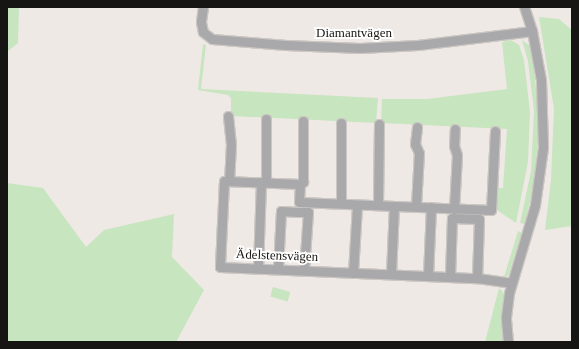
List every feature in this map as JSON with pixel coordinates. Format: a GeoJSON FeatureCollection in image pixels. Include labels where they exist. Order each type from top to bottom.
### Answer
{"type":"FeatureCollection","features":[{"type":"Feature","properties":{"kind":"street","name":"Diamantvägen"},"geometry":{"type":"LineString","coordinates":[[203,7],[201,22],[203,32],[212,39],[286,45],[360,48],[418,46],[532,31]]}},
{"type":"Feature","properties":{"kind":"street"},"geometry":{"type":"LineString","coordinates":[[508,342],[506,317],[511,283],[535,205],[542,167],[541,80],[532,31],[524,7]]}},
{"type":"Feature","properties":{"kind":"street"},"geometry":{"type":"LineString","coordinates":[[228,116],[231,144],[229,181],[300,184]]}},
{"type":"Feature","properties":{"kind":"street"},"geometry":{"type":"LineString","coordinates":[[258,268],[264,182],[266,119]]}},
{"type":"Feature","properties":{"kind":"street"},"geometry":{"type":"LineString","coordinates":[[298,212],[300,184],[303,182],[303,121]]}},
{"type":"Feature","properties":{"kind":"street"},"geometry":{"type":"LineString","coordinates":[[341,123],[341,203]]}},
{"type":"Feature","properties":{"kind":"street"},"geometry":{"type":"LineString","coordinates":[[378,205],[379,124]]}},
{"type":"Feature","properties":{"kind":"street"},"geometry":{"type":"LineString","coordinates":[[416,206],[419,153],[415,144],[417,127]]}},
{"type":"Feature","properties":{"kind":"street"},"geometry":{"type":"LineString","coordinates":[[454,209],[455,129]]}},
{"type":"Feature","properties":{"kind":"street"},"geometry":{"type":"LineString","coordinates":[[298,202],[492,210],[495,131]]}},
{"type":"Feature","properties":{"kind":"street","name":"Ädelstensvägen"},"geometry":{"type":"LineString","coordinates":[[229,181],[224,181],[220,267],[278,268],[353,273],[477,278],[511,283]]}},
{"type":"Feature","properties":{"kind":"street"},"geometry":{"type":"LineString","coordinates":[[353,273],[357,205]]}},
{"type":"Feature","properties":{"kind":"street"},"geometry":{"type":"LineString","coordinates":[[391,274],[394,206]]}},
{"type":"Feature","properties":{"kind":"street"},"geometry":{"type":"LineString","coordinates":[[428,276],[431,207]]}},
{"type":"Feature","properties":{"kind":"street"},"geometry":{"type":"LineString","coordinates":[[465,209],[465,219]]}},
{"type":"Feature","properties":{"kind":"street"},"geometry":{"type":"LineString","coordinates":[[278,268],[281,211],[308,212],[304,270]]}},
{"type":"Feature","properties":{"kind":"street"},"geometry":{"type":"LineString","coordinates":[[450,277],[452,218],[479,219],[477,278]]}},
{"type":"Feature","properties":{"kind":"green space"},"geometry":{"type":"Polygon","coordinates":[[[7,7],[19,7],[18,43],[7,52],[7,7]]]}},
{"type":"Feature","properties":{"kind":"green space"},"geometry":{"type":"Polygon","coordinates":[[[539,17],[559,19],[572,30],[572,226],[545,230],[551,180],[554,109],[539,17]]]}},
{"type":"Feature","properties":{"kind":"green space"},"geometry":{"type":"Polygon","coordinates":[[[511,40],[519,45],[524,60],[530,112],[528,162],[516,223],[494,208],[494,188],[503,188],[507,129],[381,123],[382,99],[427,99],[507,89],[502,42],[511,40]]]}},
{"type":"Feature","properties":{"kind":"green space"},"geometry":{"type":"Polygon","coordinates":[[[522,40],[530,46],[532,55],[537,96],[539,134],[533,188],[525,224],[520,223],[531,171],[534,111],[528,61],[522,40]]]}},
{"type":"Feature","properties":{"kind":"green space"},"geometry":{"type":"Polygon","coordinates":[[[203,44],[206,45],[201,89],[378,98],[376,123],[231,116],[231,98],[228,95],[198,90],[203,44]]]}},
{"type":"Feature","properties":{"kind":"green space"},"geometry":{"type":"Polygon","coordinates":[[[7,183],[43,188],[86,247],[104,230],[174,214],[172,257],[204,290],[176,342],[7,342],[7,183]]]}},
{"type":"Feature","properties":{"kind":"green space"},"geometry":{"type":"Polygon","coordinates":[[[518,231],[522,233],[508,276],[504,277],[518,231]]]}},
{"type":"Feature","properties":{"kind":"green space"},"geometry":{"type":"Polygon","coordinates":[[[273,287],[290,292],[288,302],[270,297],[273,287]]]}},
{"type":"Feature","properties":{"kind":"green space"},"geometry":{"type":"Polygon","coordinates":[[[499,288],[503,292],[502,342],[485,342],[499,288]]]}}]}
